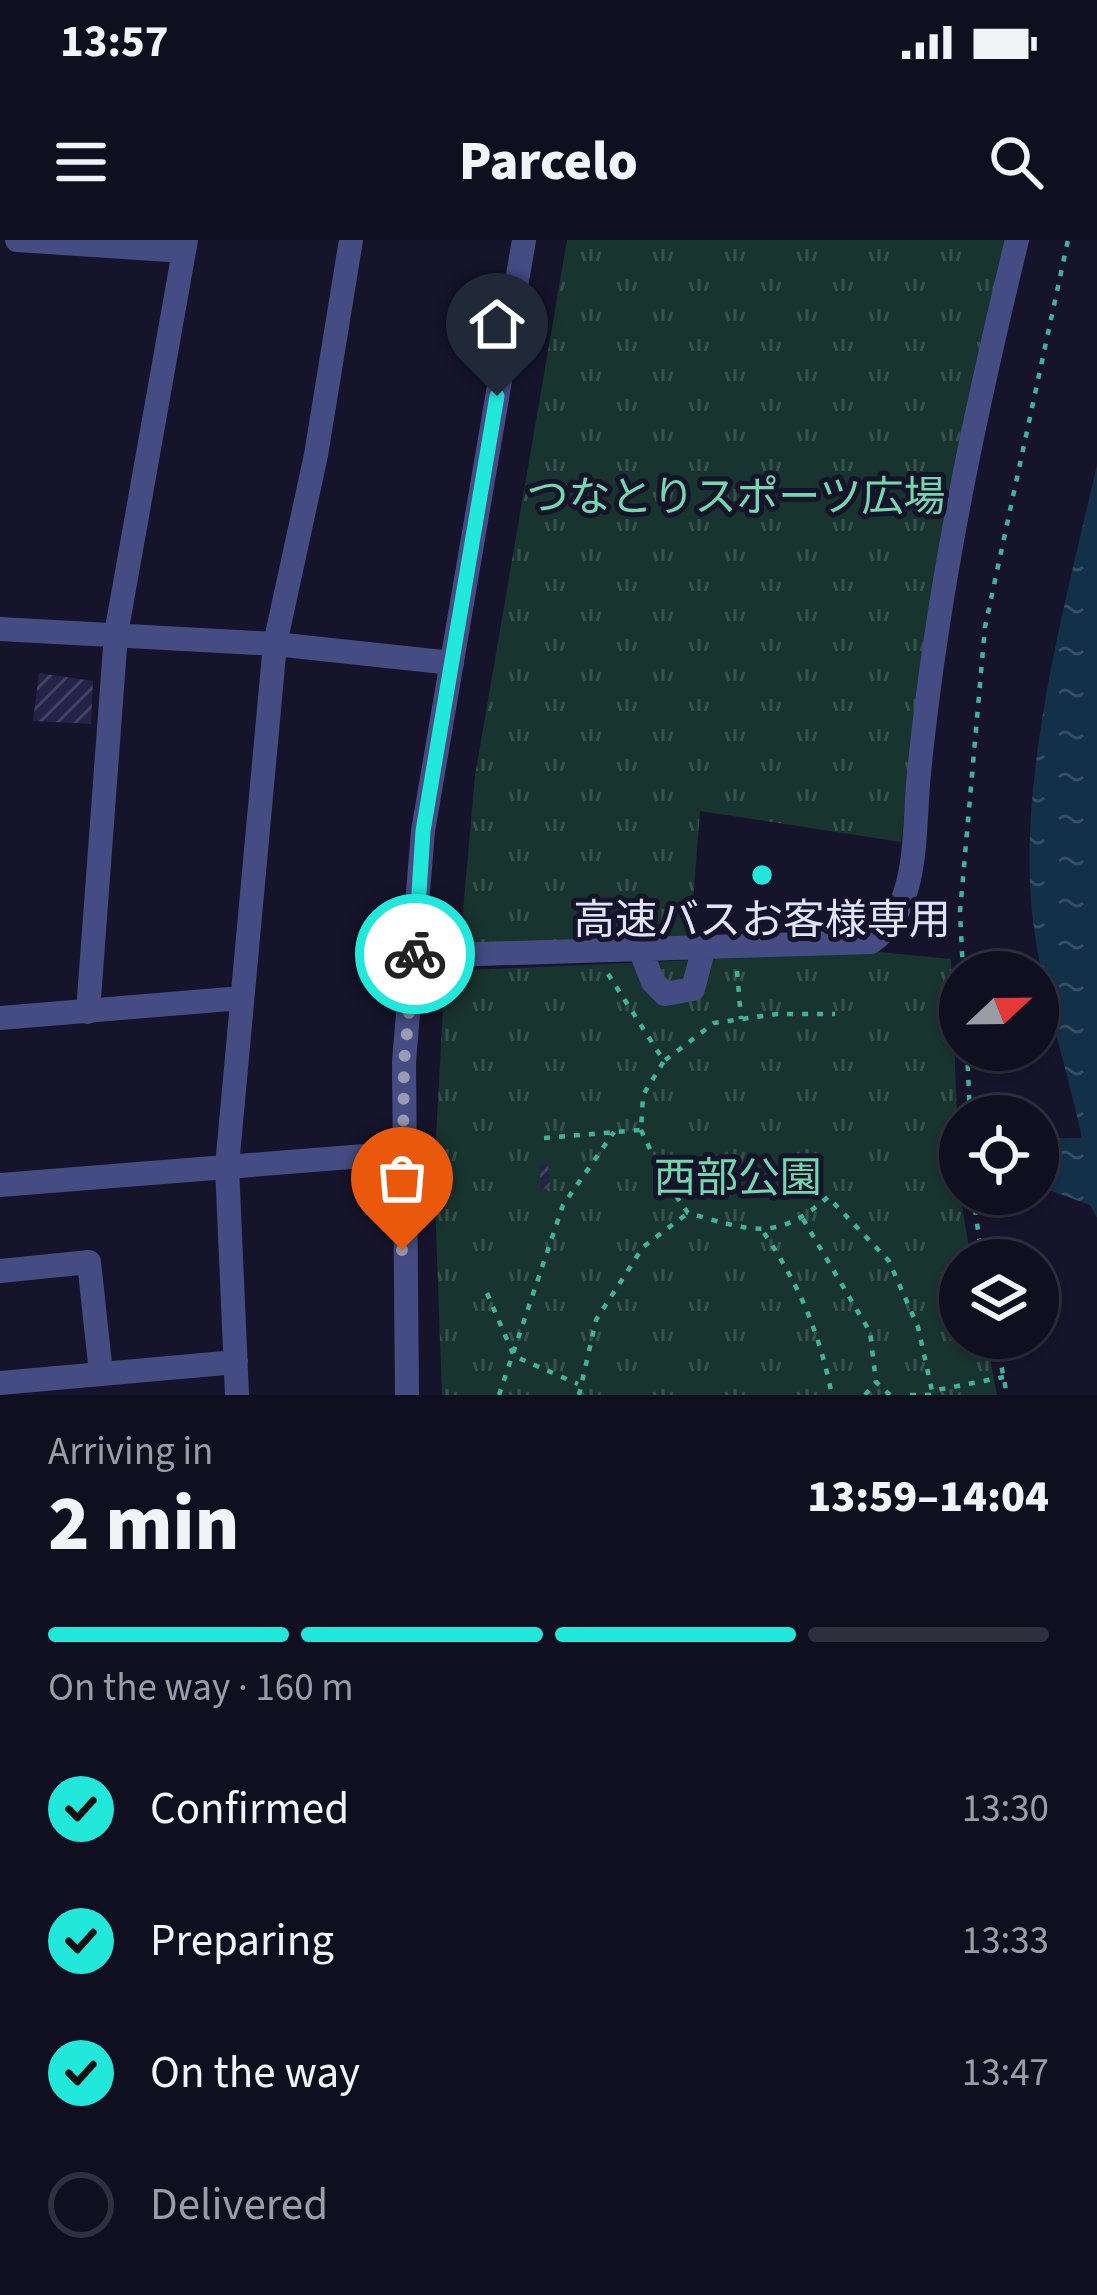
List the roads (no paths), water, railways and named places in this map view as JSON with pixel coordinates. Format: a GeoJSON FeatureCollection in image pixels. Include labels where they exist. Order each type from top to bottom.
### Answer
{"type":"FeatureCollection","features":[{"type":"Feature","properties":{"kind":"street"},"geometry":{"type":"LineString","coordinates":[[16,240],[185,245],[116,634],[88,1012]]}},
{"type":"Feature","properties":{"kind":"street"},"geometry":{"type":"LineString","coordinates":[[237,1395],[227,1166],[274,644],[316,455],[351,240]]}},
{"type":"Feature","properties":{"kind":"street"},"geometry":{"type":"LineString","coordinates":[[407,1395],[404,1062],[423,831],[524,240]]}},
{"type":"Feature","properties":{"kind":"street"},"geometry":{"type":"LineString","coordinates":[[415,956],[871,943],[890,929],[906,893],[929,676],[970,432],[1017,240]]}},
{"type":"Feature","properties":{"kind":"street"},"geometry":{"type":"LineString","coordinates":[[0,629],[274,644],[452,663]]}},
{"type":"Feature","properties":{"kind":"street"},"geometry":{"type":"LineString","coordinates":[[640,949],[653,982],[665,994],[681,994],[693,989],[704,947]]}},
{"type":"Feature","properties":{"kind":"street"},"geometry":{"type":"LineString","coordinates":[[0,1018],[242,998]]}},
{"type":"Feature","properties":{"kind":"street"},"geometry":{"type":"LineString","coordinates":[[0,1185],[402,1153]]}},
{"type":"Feature","properties":{"kind":"street"},"geometry":{"type":"LineString","coordinates":[[0,1271],[89,1262],[101,1373]]}},
{"type":"Feature","properties":{"kind":"street"},"geometry":{"type":"LineString","coordinates":[[0,1382],[66,1386],[101,1373],[236,1362]]}},
{"type":"Feature","properties":{"kind":"water"},"geometry":{"type":"Polygon","coordinates":[[[1097,465],[1097,1218],[1090,1205],[1059,1194],[1059,1138],[1082,1138],[1059,1043],[1059,951],[1038,951],[1032,912],[1032,803],[1059,629],[1097,465]]]}},
{"type":"Feature","properties":{"kind":"place","name":"高速バスお客様専用"},"geometry":{"type":"Point","coordinates":[762,875]}},
{"type":"Feature","properties":{"kind":"park label","name":"つなとりスポーツ広場"},"geometry":{"type":"Point","coordinates":[736,496]}},
{"type":"Feature","properties":{"kind":"park label","name":"西部公園"},"geometry":{"type":"Point","coordinates":[738,1177]}}]}
